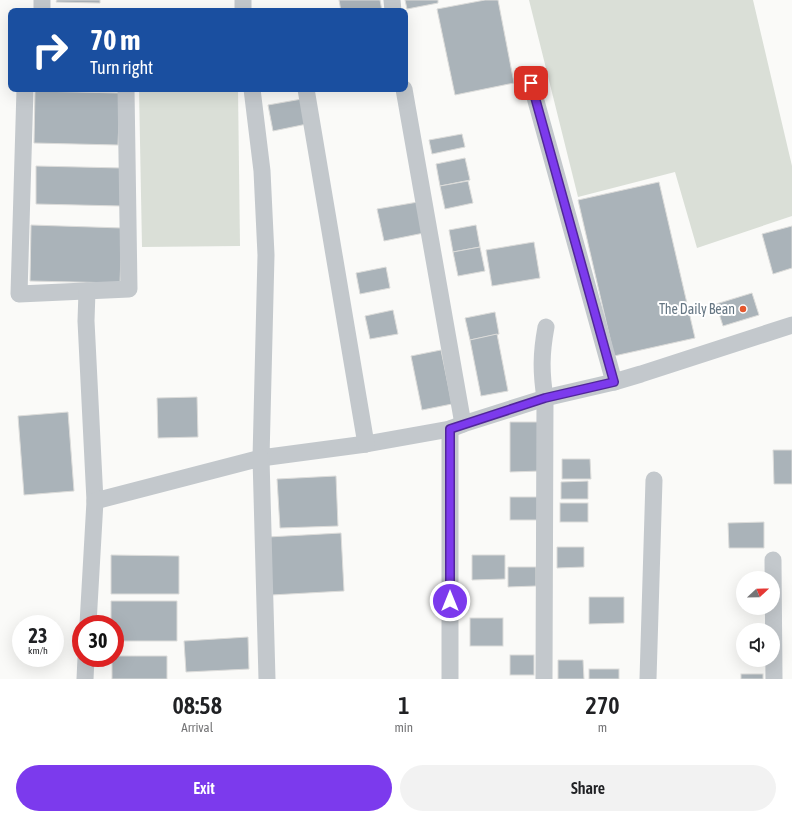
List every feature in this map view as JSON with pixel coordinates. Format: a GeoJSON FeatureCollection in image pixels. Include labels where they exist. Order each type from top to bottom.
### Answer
{"type":"FeatureCollection","features":[{"type":"Feature","properties":{"kind":"street"},"geometry":{"type":"LineString","coordinates":[[531,83],[614,382]]}},
{"type":"Feature","properties":{"kind":"street"},"geometry":{"type":"LineString","coordinates":[[25,92],[19,294],[129,290],[126,92]]}},
{"type":"Feature","properties":{"kind":"street"},"geometry":{"type":"LineString","coordinates":[[252,92],[262,171],[266,255],[262,458],[267,679]]}},
{"type":"Feature","properties":{"kind":"street"},"geometry":{"type":"LineString","coordinates":[[307,92],[366,444]]}},
{"type":"Feature","properties":{"kind":"street"},"geometry":{"type":"LineString","coordinates":[[404,92],[457,427],[450,679]]}},
{"type":"Feature","properties":{"kind":"street"},"geometry":{"type":"LineString","coordinates":[[87,291],[86,321],[95,501],[89,615]]}},
{"type":"Feature","properties":{"kind":"street"},"geometry":{"type":"LineString","coordinates":[[95,501],[262,458],[366,444],[457,427],[545,398],[614,382],[792,325]]}},
{"type":"Feature","properties":{"kind":"street"},"geometry":{"type":"LineString","coordinates":[[544,679],[545,398],[541,370],[542,347],[546,327]]}},
{"type":"Feature","properties":{"kind":"street"},"geometry":{"type":"LineString","coordinates":[[648,679],[654,480]]}},
{"type":"Feature","properties":{"kind":"street"},"geometry":{"type":"LineString","coordinates":[[773,560],[774,679]]}},
{"type":"Feature","properties":{"kind":"street"},"geometry":{"type":"LineString","coordinates":[[85,679],[86,667]]}},
{"type":"Feature","properties":{"kind":"shaded area"},"geometry":{"type":"Polygon","coordinates":[[[529,0],[753,0],[792,166],[792,216],[697,248],[675,172],[578,197],[529,0]]]}},
{"type":"Feature","properties":{"kind":"shaded area"},"geometry":{"type":"Polygon","coordinates":[[[139,92],[238,92],[240,246],[142,247],[139,92]]]}},
{"type":"Feature","properties":{"kind":"building"},"geometry":{"type":"Polygon","coordinates":[[[57,0],[100,0],[100,3],[56,2],[57,0]]]}},
{"type":"Feature","properties":{"kind":"building"},"geometry":{"type":"Polygon","coordinates":[[[339,0],[380,0],[381,8],[340,8],[339,0]]]}},
{"type":"Feature","properties":{"kind":"building"},"geometry":{"type":"Polygon","coordinates":[[[405,0],[438,0],[438,3],[407,8],[405,0]]]}},
{"type":"Feature","properties":{"kind":"building"},"geometry":{"type":"Polygon","coordinates":[[[485,0],[498,0],[514,83],[455,95],[437,9],[485,0]]]}},
{"type":"Feature","properties":{"kind":"building"},"geometry":{"type":"Polygon","coordinates":[[[35,92],[120,93],[118,145],[34,143],[35,92]]]}},
{"type":"Feature","properties":{"kind":"building"},"geometry":{"type":"Polygon","coordinates":[[[302,99],[307,124],[273,131],[268,105],[302,99]]]}},
{"type":"Feature","properties":{"kind":"building"},"geometry":{"type":"Polygon","coordinates":[[[462,134],[465,147],[432,154],[429,140],[462,134]]]}},
{"type":"Feature","properties":{"kind":"building"},"geometry":{"type":"Polygon","coordinates":[[[465,158],[470,180],[440,186],[436,164],[465,158]]]}},
{"type":"Feature","properties":{"kind":"building"},"geometry":{"type":"Polygon","coordinates":[[[36,166],[122,168],[121,206],[36,204],[36,166]]]}},
{"type":"Feature","properties":{"kind":"building"},"geometry":{"type":"Polygon","coordinates":[[[468,181],[473,203],[445,209],[440,186],[468,181]]]}},
{"type":"Feature","properties":{"kind":"building"},"geometry":{"type":"Polygon","coordinates":[[[659,182],[695,338],[614,356],[578,200],[659,182]]]}},
{"type":"Feature","properties":{"kind":"building"},"geometry":{"type":"Polygon","coordinates":[[[418,202],[424,233],[384,241],[377,209],[418,202]]]}},
{"type":"Feature","properties":{"kind":"building"},"geometry":{"type":"Polygon","coordinates":[[[31,225],[122,228],[120,283],[30,281],[31,225]]]}},
{"type":"Feature","properties":{"kind":"building"},"geometry":{"type":"Polygon","coordinates":[[[476,225],[480,247],[453,252],[449,230],[476,225]]]}},
{"type":"Feature","properties":{"kind":"building"},"geometry":{"type":"Polygon","coordinates":[[[792,226],[792,268],[773,274],[762,234],[792,226]]]}},
{"type":"Feature","properties":{"kind":"building"},"geometry":{"type":"Polygon","coordinates":[[[534,242],[540,278],[492,286],[486,250],[534,242]]]}},
{"type":"Feature","properties":{"kind":"building"},"geometry":{"type":"Polygon","coordinates":[[[480,247],[485,271],[458,276],[453,252],[480,247]]]}},
{"type":"Feature","properties":{"kind":"building"},"geometry":{"type":"Polygon","coordinates":[[[386,267],[390,288],[360,294],[356,273],[386,267]]]}},
{"type":"Feature","properties":{"kind":"building"},"geometry":{"type":"Polygon","coordinates":[[[752,293],[759,315],[723,326],[716,304],[752,293]]]}},
{"type":"Feature","properties":{"kind":"building"},"geometry":{"type":"Polygon","coordinates":[[[393,310],[398,334],[370,339],[365,316],[393,310]]]}},
{"type":"Feature","properties":{"kind":"building"},"geometry":{"type":"Polygon","coordinates":[[[495,312],[499,334],[470,340],[465,318],[495,312]]]}},
{"type":"Feature","properties":{"kind":"building"},"geometry":{"type":"Polygon","coordinates":[[[497,334],[508,391],[481,396],[470,340],[497,334]]]}},
{"type":"Feature","properties":{"kind":"building"},"geometry":{"type":"Polygon","coordinates":[[[441,350],[452,404],[422,410],[411,356],[441,350]]]}},
{"type":"Feature","properties":{"kind":"building"},"geometry":{"type":"Polygon","coordinates":[[[197,397],[198,437],[158,438],[157,398],[197,397]]]}},
{"type":"Feature","properties":{"kind":"building"},"geometry":{"type":"Polygon","coordinates":[[[68,412],[74,491],[24,495],[18,416],[68,412]]]}},
{"type":"Feature","properties":{"kind":"building"},"geometry":{"type":"Polygon","coordinates":[[[510,422],[540,422],[541,471],[510,472],[510,422]]]}},
{"type":"Feature","properties":{"kind":"building"},"geometry":{"type":"Polygon","coordinates":[[[773,450],[792,450],[792,484],[774,484],[773,450]]]}},
{"type":"Feature","properties":{"kind":"building"},"geometry":{"type":"Polygon","coordinates":[[[562,459],[590,459],[591,479],[562,479],[562,459]]]}},
{"type":"Feature","properties":{"kind":"building"},"geometry":{"type":"Polygon","coordinates":[[[336,476],[338,526],[280,528],[277,479],[336,476]]]}},
{"type":"Feature","properties":{"kind":"building"},"geometry":{"type":"Polygon","coordinates":[[[588,481],[588,499],[561,499],[561,482],[588,481]]]}},
{"type":"Feature","properties":{"kind":"building"},"geometry":{"type":"Polygon","coordinates":[[[510,497],[539,497],[539,520],[510,520],[510,497]]]}},
{"type":"Feature","properties":{"kind":"building"},"geometry":{"type":"Polygon","coordinates":[[[560,503],[588,503],[588,522],[560,522],[560,503]]]}},
{"type":"Feature","properties":{"kind":"building"},"geometry":{"type":"Polygon","coordinates":[[[764,522],[764,548],[729,548],[728,523],[764,522]]]}},
{"type":"Feature","properties":{"kind":"building"},"geometry":{"type":"Polygon","coordinates":[[[341,533],[344,591],[271,595],[268,537],[341,533]]]}},
{"type":"Feature","properties":{"kind":"building"},"geometry":{"type":"Polygon","coordinates":[[[557,547],[584,547],[584,567],[557,568],[557,547]]]}},
{"type":"Feature","properties":{"kind":"building"},"geometry":{"type":"Polygon","coordinates":[[[111,555],[179,556],[179,594],[111,594],[111,555]]]}},
{"type":"Feature","properties":{"kind":"building"},"geometry":{"type":"Polygon","coordinates":[[[472,555],[505,555],[505,579],[472,580],[472,555]]]}},
{"type":"Feature","properties":{"kind":"building"},"geometry":{"type":"Polygon","coordinates":[[[508,567],[536,567],[536,586],[508,587],[508,567]]]}},
{"type":"Feature","properties":{"kind":"building"},"geometry":{"type":"Polygon","coordinates":[[[589,597],[624,597],[624,623],[589,624],[589,597]]]}},
{"type":"Feature","properties":{"kind":"building"},"geometry":{"type":"Polygon","coordinates":[[[111,601],[177,601],[177,641],[124,641],[124,615],[111,615],[111,601]]]}},
{"type":"Feature","properties":{"kind":"building"},"geometry":{"type":"Polygon","coordinates":[[[470,618],[503,618],[503,646],[470,646],[470,618]]]}},
{"type":"Feature","properties":{"kind":"building"},"geometry":{"type":"Polygon","coordinates":[[[248,637],[249,669],[186,672],[184,641],[248,637]]]}},
{"type":"Feature","properties":{"kind":"building"},"geometry":{"type":"Polygon","coordinates":[[[510,655],[534,655],[534,675],[510,675],[510,655]]]}},
{"type":"Feature","properties":{"kind":"building"},"geometry":{"type":"Polygon","coordinates":[[[124,656],[167,656],[167,679],[112,679],[112,667],[124,667],[124,656]]]}},
{"type":"Feature","properties":{"kind":"building"},"geometry":{"type":"Polygon","coordinates":[[[558,660],[583,660],[584,679],[558,679],[558,660]]]}},
{"type":"Feature","properties":{"kind":"building"},"geometry":{"type":"Polygon","coordinates":[[[589,669],[619,669],[619,679],[589,679],[589,669]]]}},
{"type":"Feature","properties":{"kind":"building"},"geometry":{"type":"Polygon","coordinates":[[[741,674],[763,674],[763,679],[741,679],[741,674]]]}},
{"type":"Feature","properties":{"kind":"place","name":"The Daily Bean"},"geometry":{"type":"Point","coordinates":[743,309]}},
{"type":"Feature","properties":{"kind":"route"},"geometry":{"type":"LineString","coordinates":[[450,601],[450,429],[545,398],[614,382],[531,83]]}}]}
